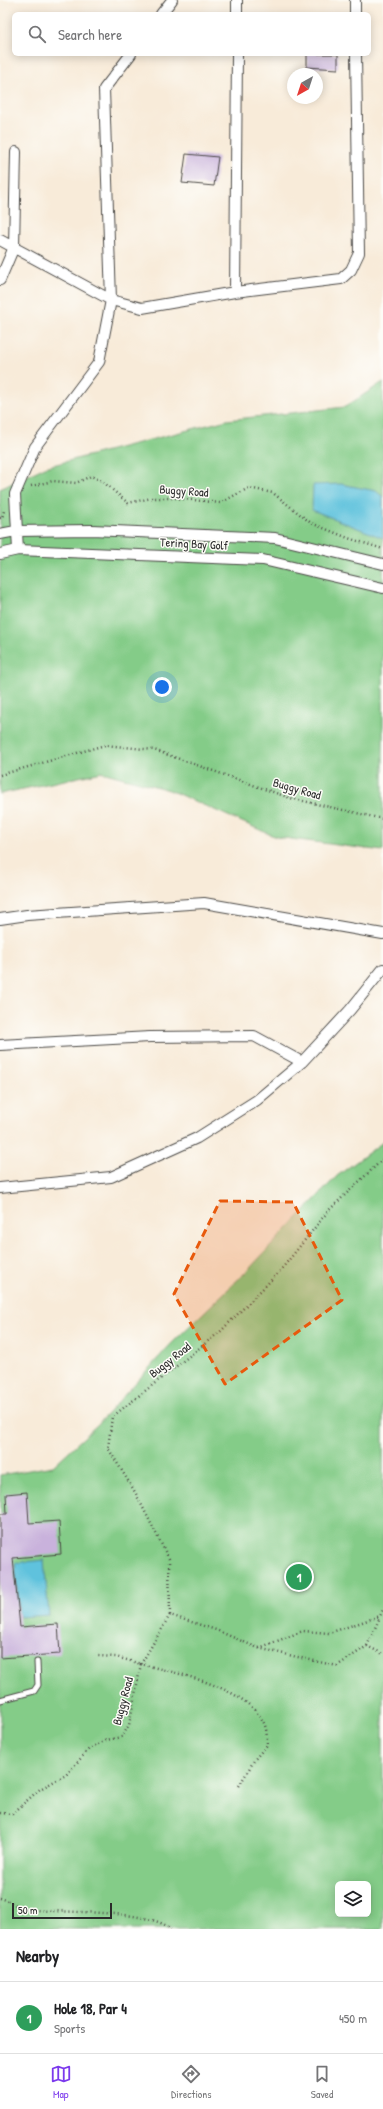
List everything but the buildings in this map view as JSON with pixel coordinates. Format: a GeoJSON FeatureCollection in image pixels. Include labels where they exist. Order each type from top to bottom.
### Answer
{"type":"FeatureCollection","features":[{"type":"Feature","properties":{"kind":"street"},"geometry":{"type":"LineString","coordinates":[[163,12],[172,0]]}},
{"type":"Feature","properties":{"kind":"street"},"geometry":{"type":"LineString","coordinates":[[237,0],[237,12]]}},
{"type":"Feature","properties":{"kind":"street"},"geometry":{"type":"LineString","coordinates":[[355,0],[355,12]]}},
{"type":"Feature","properties":{"kind":"street"},"geometry":{"type":"LineString","coordinates":[[18,550],[15,494],[35,447],[99,362],[111,300],[104,89],[129,56]]}},
{"type":"Feature","properties":{"kind":"street"},"geometry":{"type":"LineString","coordinates":[[236,292],[237,56]]}},
{"type":"Feature","properties":{"kind":"street"},"geometry":{"type":"LineString","coordinates":[[0,240],[111,300],[142,308],[236,292],[335,281],[341,279],[351,270],[359,253],[356,56]]}},
{"type":"Feature","properties":{"kind":"street"},"geometry":{"type":"LineString","coordinates":[[0,280],[14,247],[16,152]]}},
{"type":"Feature","properties":{"kind":"street","name":"Tering Bay Golf"},"geometry":{"type":"LineString","coordinates":[[0,534],[16,531],[92,530],[275,538],[383,564]]}},
{"type":"Feature","properties":{"kind":"street","name":"Tering Bay Golf"},"geometry":{"type":"LineString","coordinates":[[0,554],[18,550],[263,560],[383,588]]}},
{"type":"Feature","properties":{"kind":"street"},"geometry":{"type":"LineString","coordinates":[[0,919],[27,915],[204,903],[383,934]]}},
{"type":"Feature","properties":{"kind":"street"},"geometry":{"type":"LineString","coordinates":[[0,1188],[111,1177],[197,1138],[257,1100],[302,1062],[350,1010],[383,969]]}},
{"type":"Feature","properties":{"kind":"street"},"geometry":{"type":"LineString","coordinates":[[0,1045],[150,1037],[254,1036],[302,1062]]}},
{"type":"Feature","properties":{"kind":"lane"},"geometry":{"type":"LineString","coordinates":[[0,1700],[36,1689],[38,1685],[37,1662]]}},
{"type":"Feature","properties":{"kind":"path","name":"Buggy Road"},"geometry":{"type":"LineString","coordinates":[[18,487],[53,481],[76,483],[91,476],[102,481],[128,503],[152,498],[175,498],[220,503],[249,488],[273,493],[311,523],[348,538],[383,549]]}},
{"type":"Feature","properties":{"kind":"path"},"geometry":{"type":"LineString","coordinates":[[0,518],[2,518],[6,503]]}},
{"type":"Feature","properties":{"kind":"path","name":"Buggy Road"},"geometry":{"type":"LineString","coordinates":[[0,775],[104,745],[154,750],[290,798],[383,819]]}},
{"type":"Feature","properties":{"kind":"path","name":"Buggy Road"},"geometry":{"type":"LineString","coordinates":[[0,1813],[12,1814],[40,1789],[66,1775],[90,1749],[106,1740],[122,1737],[128,1725],[142,1664],[170,1615],[169,1559],[135,1492],[108,1448],[112,1417],[221,1331],[280,1270],[329,1210],[383,1159]]}},
{"type":"Feature","properties":{"kind":"path"},"geometry":{"type":"LineString","coordinates":[[170,1615],[216,1630],[258,1648],[337,1666],[367,1646],[383,1610]]}},
{"type":"Feature","properties":{"kind":"path"},"geometry":{"type":"LineString","coordinates":[[258,1648],[304,1631],[329,1633],[380,1616]]}},
{"type":"Feature","properties":{"kind":"path"},"geometry":{"type":"LineString","coordinates":[[367,1646],[383,1654]]}},
{"type":"Feature","properties":{"kind":"path","name":"Buggy Road"},"geometry":{"type":"LineString","coordinates":[[97,1656],[116,1657],[208,1683],[248,1703],[265,1724],[267,1745],[239,1786]]}},
{"type":"Feature","properties":{"kind":"path"},"geometry":{"type":"LineString","coordinates":[[0,1898],[24,1908],[133,1916],[163,1922],[171,1929]]}},
{"type":"Feature","properties":{"kind":"highlighted area"},"geometry":{"type":"Polygon","coordinates":[[[220,1201],[293,1202],[342,1300],[225,1384],[174,1294],[220,1201]]]}},
{"type":"Feature","properties":{"kind":"green space"},"geometry":{"type":"Polygon","coordinates":[[[383,382],[383,851],[276,837],[169,790],[102,772],[0,794],[0,489],[45,467],[227,420],[345,407],[383,382]]]}},
{"type":"Feature","properties":{"kind":"green space"},"geometry":{"type":"Polygon","coordinates":[[[383,1142],[383,1929],[0,1929],[0,1475],[53,1466],[98,1424],[171,1344],[250,1268],[337,1176],[383,1142]]]}},
{"type":"Feature","properties":{"kind":"water"},"geometry":{"type":"Polygon","coordinates":[[[341,484],[376,491],[383,497],[383,538],[312,510],[313,485],[341,484]]]}},
{"type":"Feature","properties":{"kind":"water"},"geometry":{"type":"Polygon","coordinates":[[[44,1560],[49,1615],[19,1617],[15,1563],[44,1560]]]}},
{"type":"Feature","properties":{"kind":"place","name":"Hole 18, Par 4"},"geometry":{"type":"Point","coordinates":[299,1577]}}]}
